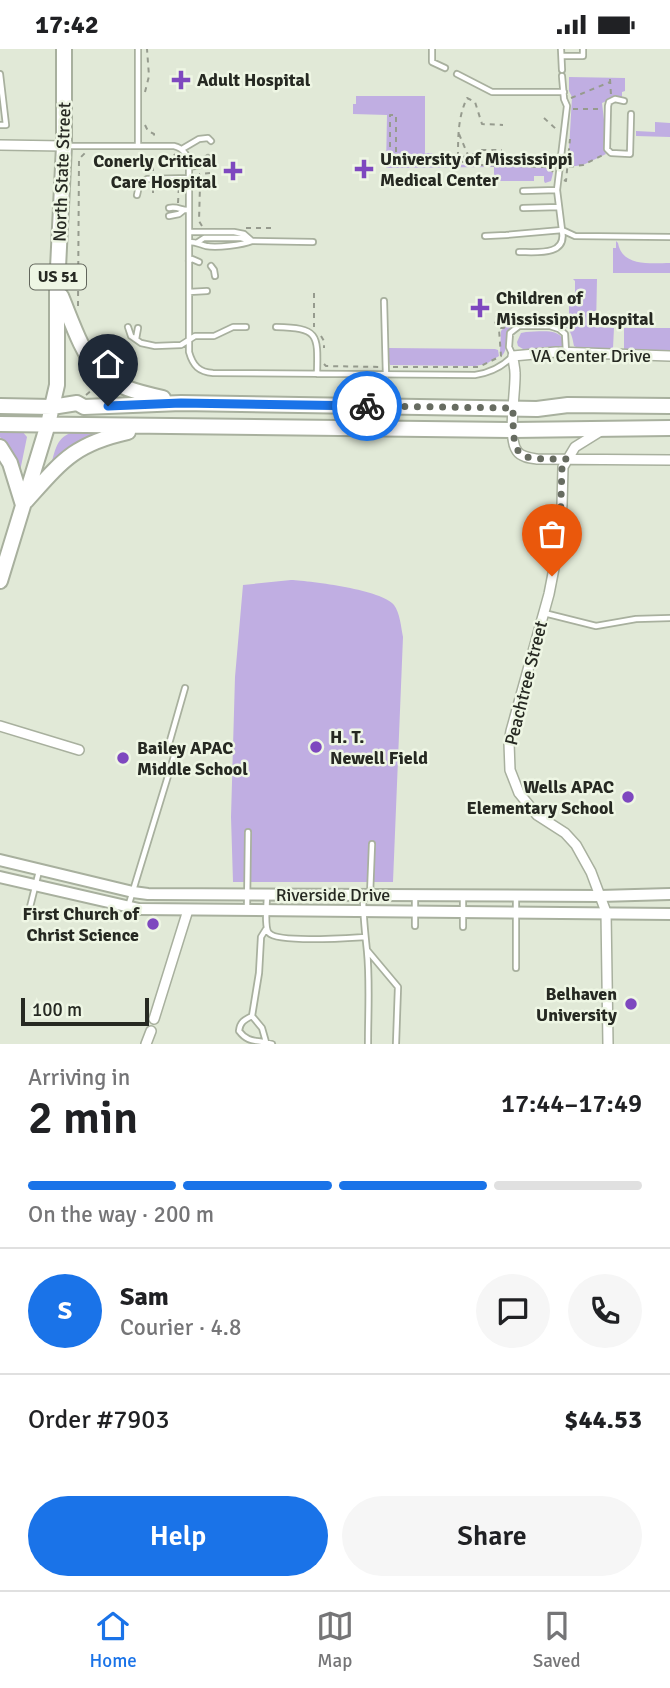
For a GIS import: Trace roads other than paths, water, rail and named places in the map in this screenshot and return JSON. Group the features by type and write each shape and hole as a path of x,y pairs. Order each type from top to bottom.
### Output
{"main road":[{"name":"North State Street","path":"0,581 48,424 57,385 64,49"},
{"path":"57,288 88,358 100,372 125,388 181,403"},
{"path":"0,407 52,407 77,403 84,407 181,403 537,409 568,405 670,406"},
{"path":"0,424 513,430 670,428"},
{"path":"23,505 56,468 88,443 107,436 152,427"},
{"path":"0,447 10,463 23,505"}],"street":[{"path":"0,145 64,146"},
{"name":"VA Center Drive","path":"513,356 556,352 670,356"},
{"path":"513,356 513,430 516,450 520,454 537,459 670,460"},
{"path":"567,459 575,447 605,428"},
{"name":"Peachtree Street","path":"567,459 562,467 562,505 556,558 544,613 511,731 510,770 519,793 528,806 576,845 592,872 606,912 608,1044"},
{"path":"0,726 79,750"},
{"name":"Riverside Drive","path":"0,860 148,894 670,894"},
{"name":"Riverside Drive","path":"0,877 139,909 670,914"},
{"path":"154,1019 188,910"},
{"path":"146,1044 151,1031"}],"lane":[{"path":"432,49 432,62 445,68"},
{"path":"519,252 556,249 564,239 557,190 567,106 564,99 561,49"},
{"path":"562,56 583,56 583,49"},
{"path":"138,146 141,50"},
{"path":"0,74 6,125 0,125"},
{"path":"457,74 492,92 564,92"},
{"path":"624,101 609,102 607,108 607,149 611,153 630,154 631,114"},
{"path":"182,149 199,139 208,138 211,141"},
{"path":"64,146 174,146 186,154 189,178 184,209 189,232 189,352 196,368 209,373 386,376 483,374 502,367 513,356 509,347 510,333 519,326 550,326 559,329 565,334 566,353"},
{"path":"189,167 201,165 208,158"},
{"path":"137,195 141,183 153,177 189,178"},
{"path":"523,191 557,190"},
{"path":"523,208 559,207"},
{"path":"169,208 184,209"},
{"path":"169,216 179,214 184,209"},
{"path":"485,236 562,230 575,236 670,237"},
{"path":"189,232 234,232 244,234 252,241"},
{"path":"189,241 205,246 242,245 252,241 313,242"},
{"path":"189,261 199,262"},
{"path":"211,266 215,276"},
{"path":"189,292 207,291"},
{"path":"384,301 386,376"},
{"path":"128,327 131,336 136,340 155,346 181,345 195,336 214,336 233,327 246,327"},
{"path":"276,327 303,329 314,338 317,349 317,375"},
{"path":"136,340 138,328"},
{"path":"544,613 596,626 636,619 670,618"},
{"path":"128,907 175,753 169,744 185,688"},
{"path":"247,910 248,832"},
{"path":"368,1044 369,986 363,911 372,844"},
{"path":"30,907 39,870"},
{"path":"252,1016 240,1024 239,1031 243,1038 250,1043 269,1043 252,1016 261,937 266,929 267,894"},
{"path":"415,895 415,926"},
{"path":"463,895 463,927"},
{"path":"516,896 516,968"},
{"path":"266,929 272,935 286,938 364,937"},
{"path":"367,949 398,987 396,1044"}],"place":[{"name":"Adult Hospital","path":"181,80"},
{"name":"University of Mississippi Medical Center","path":"364,169"},
{"name":"Conerly Critical Care Hospital","path":"233,171"},
{"name":"Children of Mississippi Hospital","path":"480,308"},
{"name":"H. T. Newell Field","path":"316,747"},
{"name":"Bailey APAC Middle School","path":"123,758"},
{"name":"Wells APAC Elementary School","path":"628,797"},
{"name":"First Church of Christ Science","path":"153,924"},
{"name":"Belhaven University","path":"631,1004"}]}
